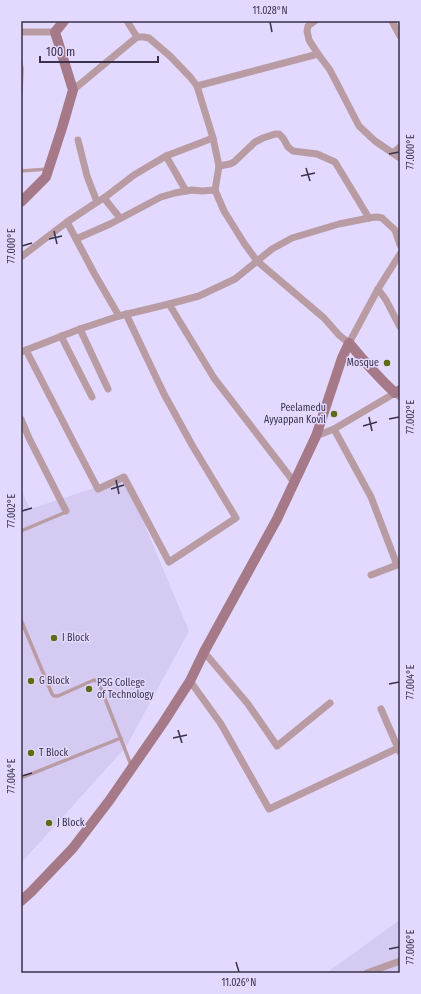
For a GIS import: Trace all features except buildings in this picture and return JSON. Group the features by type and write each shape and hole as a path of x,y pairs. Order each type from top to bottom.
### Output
{"street":[{"path":"55,32 64,21"},
{"path":"127,21 137,37"},
{"path":"315,21 308,26 307,31 309,40 330,70 359,126 375,141 400,158"},
{"path":"392,21 400,36"},
{"path":"21,32 55,32"},
{"path":"21,202 46,177 73,90 55,32"},
{"path":"73,90 137,37 144,36 149,38 171,57 197,86 213,138 219,166 215,190 224,211 244,243 257,261 324,318 339,335 349,343 383,382 398,393 334,429 316,436"},
{"path":"197,86 318,54"},
{"path":"219,166 234,162 255,142 263,138 279,134 291,150 317,154 335,162 369,218"},
{"path":"21,257 67,222 104,198 134,175 166,156 213,138"},
{"path":"78,140 87,176 97,202"},
{"path":"393,153 400,147"},
{"path":"166,156 186,191"},
{"path":"76,239 161,197 192,190 215,190"},
{"path":"104,198 120,218"},
{"path":"67,222 94,274 122,315 192,445 236,518 169,562 124,477 98,488 24,351 80,329 122,315 199,296 235,279 272,249 292,238 339,224 369,218 382,218 397,229 400,245"},
{"path":"21,901 73,848 109,801 190,681 204,652 277,519 316,436 349,343 378,289 400,254"},
{"path":"378,289 386,300 400,327"},
{"path":"169,304 214,378 294,482"},
{"path":"80,329 108,389"},
{"path":"61,336 92,397"},
{"path":"21,419 66,511"},
{"path":"334,429 371,497 398,565 371,575"},
{"path":"204,652 248,704 277,746 330,703"},
{"path":"190,681 221,724 270,809 399,750 381,709"},
{"path":"367,973 400,961"}],"lane":[{"path":"21,63 21,94"},
{"path":"21,171 49,169"},
{"path":"21,531 66,511"},
{"path":"21,620 54,696 58,696 94,680 99,683 132,768"},
{"path":"21,778 121,738"}],"shaded area":[{"name":"PSG College of Technology","path":"125,478 189,631 126,747 21,863 21,490 30,509"},
{"path":"400,920 400,973 326,973"}],"place":[{"name":"Mosque","path":"387,363"},
{"name":"Peelamedu Ayyappan Kovil","path":"334,414"},
{"name":"I Block","path":"54,638"},
{"name":"G Block","path":"31,681"},
{"name":"PSG College of Technology","path":"89,689"},
{"name":"T Block","path":"31,753"},
{"name":"J Block","path":"49,823"}]}
